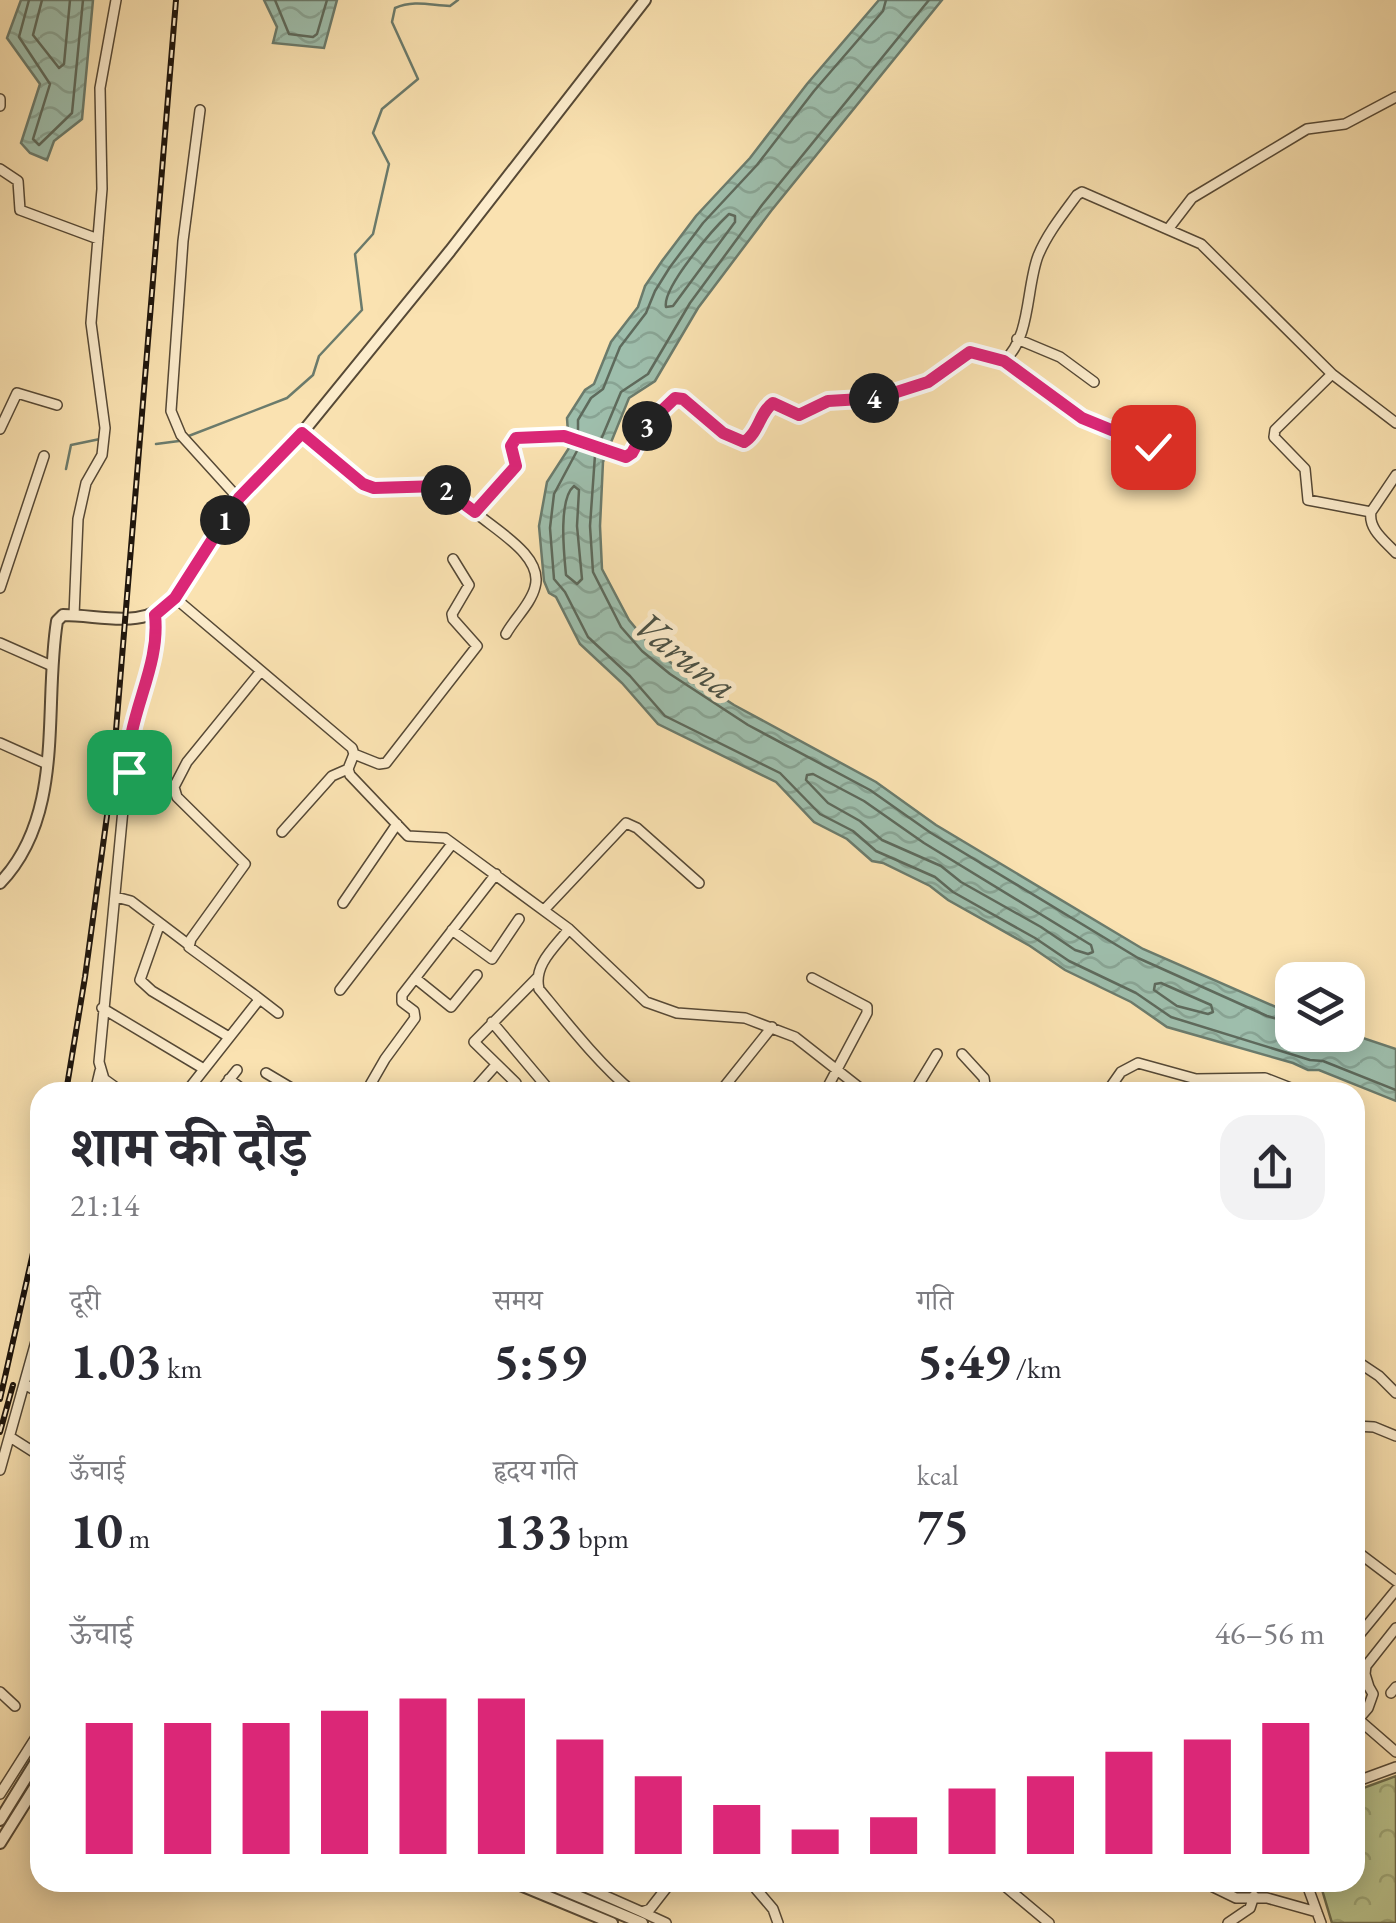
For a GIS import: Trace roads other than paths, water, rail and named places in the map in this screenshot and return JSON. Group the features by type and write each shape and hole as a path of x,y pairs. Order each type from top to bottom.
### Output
{"street":[{"path":"74,615 78,519 86,483 102,455 105,428 91,322 102,189 100,88 116,0"},
{"path":"0,884 23,852 37,821 47,764 57,621 63,615 134,619 155,615 175,598 239,498 302,433 450,251 645,0"},
{"path":"1169,228 1192,198 1306,129 1345,124 1396,97"},
{"path":"200,110 190,174 171,411 185,439 239,498"},
{"path":"0,169 18,181 20,210 98,239"},
{"path":"1004,361 1010,356 1024,320 1030,278 1040,250 1077,194 1089,193 1201,244 1332,374 1396,423"},
{"path":"1017,339 1060,357 1094,382"},
{"path":"475,512 516,466 512,441 550,434 626,457 648,424 675,398 683,399 723,433 744,442 773,403 799,415 828,401 878,398 928,382 970,352 1004,361 1082,418 1153,447"},
{"path":"1332,374 1275,430 1274,438 1305,469 1308,500 1370,512"},
{"path":"0,429 17,393 57,405"},
{"path":"302,433 363,484 380,489 440,486 530,560 536,571 536,586 506,634"},
{"path":"0,588 44,456"},
{"path":"1396,475 1370,512 1374,529 1396,554"},
{"path":"354,754 386,763 477,646 453,619 469,584 453,560"},
{"path":"175,598 352,748 354,754 348,769 332,776 282,832"},
{"path":"97,1082 129,740 158,638 155,615"},
{"path":"0,643 52,666"},
{"path":"189,944 245,864 177,797 174,787 187,762 261,671"},
{"path":"0,743 47,764"},
{"path":"348,769 396,824 415,839 438,836 496,874 569,928 646,1002 678,1013 745,1018 796,1036 853,1082"},
{"path":"129,772 174,787"},
{"path":"544,910 626,823 637,828 699,884"},
{"path":"343,902 396,824"},
{"path":"340,990 452,844"},
{"path":"372,1082 416,1018 401,998 496,874"},
{"path":"116,897 132,901 278,1013"},
{"path":"452,930 492,959 519,919"},
{"path":"160,923 140,980 152,992 186,1008 229,1037"},
{"path":"515,1082 474,1044 536,978 569,928"},
{"path":"414,978 451,1007 477,975"},
{"path":"536,978 539,989 620,1082"},
{"path":"812,978 866,1007 831,1082"},
{"path":"194,1082 257,1004 256,996"},
{"path":"102,1008 204,1069"},
{"path":"492,1022 543,1082"},
{"path":"728,1082 772,1027"},
{"path":"920,1082 937,1054"},
{"path":"962,1054 985,1082"},
{"path":"1114,1082 1120,1072 1138,1063 1196,1079 1264,1078 1275,1082"},
{"path":"481,1082 496,1065"},
{"path":"100,1069 108,1082"},
{"path":"266,1073 281,1082"},
{"path":"1365,1367 1396,1393"},
{"path":"0,1470 30,1368"},
{"path":"26,1385 30,1387"},
{"path":"1365,1426 1396,1436"},
{"path":"10,1437 30,1450"},
{"path":"1365,1558 1396,1581"},
{"path":"1365,1628 1396,1590"},
{"path":"1365,1709 1372,1698 1366,1666 1396,1628"},
{"path":"1365,1683 1369,1687"},
{"path":"0,1692 15,1706"},
{"path":"1365,1727 1396,1752"},
{"path":"0,1794 30,1747"},
{"path":"1365,1778 1396,1767"},
{"path":"0,1820 30,1771"},
{"path":"0,1843 30,1794"},
{"path":"537,1892 612,1923"},
{"path":"572,1892 666,1923"},
{"path":"593,1892 642,1917"},
{"path":"642,1917 663,1892"},
{"path":"761,1892 774,1909 778,1923"},
{"path":"1012,1892 1049,1923"},
{"path":"1224,1892 1236,1898 1254,1896 1319,1918"},
{"path":"1310,1892 1319,1918"},
{"path":"1228,1923 1250,1908 1254,1896"}],"water":[{"path":"21,0 93,0 82,119 54,141 47,160 30,153 21,143 40,84 7,38"},
{"path":"264,0 337,0 324,48 273,43 277,27"},
{"path":"879,0 942,0 771,211 698,308 655,381 629,398 603,462 600,526 602,569 629,620 676,667 734,705 876,782 936,825 1143,949 1275,1007 1275,1052 1365,1052 1365,1039 1396,1049 1396,1101 1365,1089 1365,1082 1349,1082 1167,1027 1131,1002 1065,970 930,886 872,861 847,839 814,822 776,782 658,724 580,644 544,581 539,526 547,482 569,448 567,418 585,390 594,384 611,342 638,307 645,286 662,261 696,216 750,158"}],"waterway":[{"path":"186,437 287,398 313,375 319,356 362,310 355,254 373,234 389,164 373,133 382,109 418,79 392,22 395,8 415,4 450,6 458,0"},
{"path":"66,469 71,445 100,439"},
{"path":"156,444 179,441"}],"railway":[{"path":"68,1082 112,779 176,0"},
{"path":"0,1399 30,1266"},
{"path":"0,1432 13,1385"}],"water label":[{"name":"Varuna","path":"686,655"}]}
